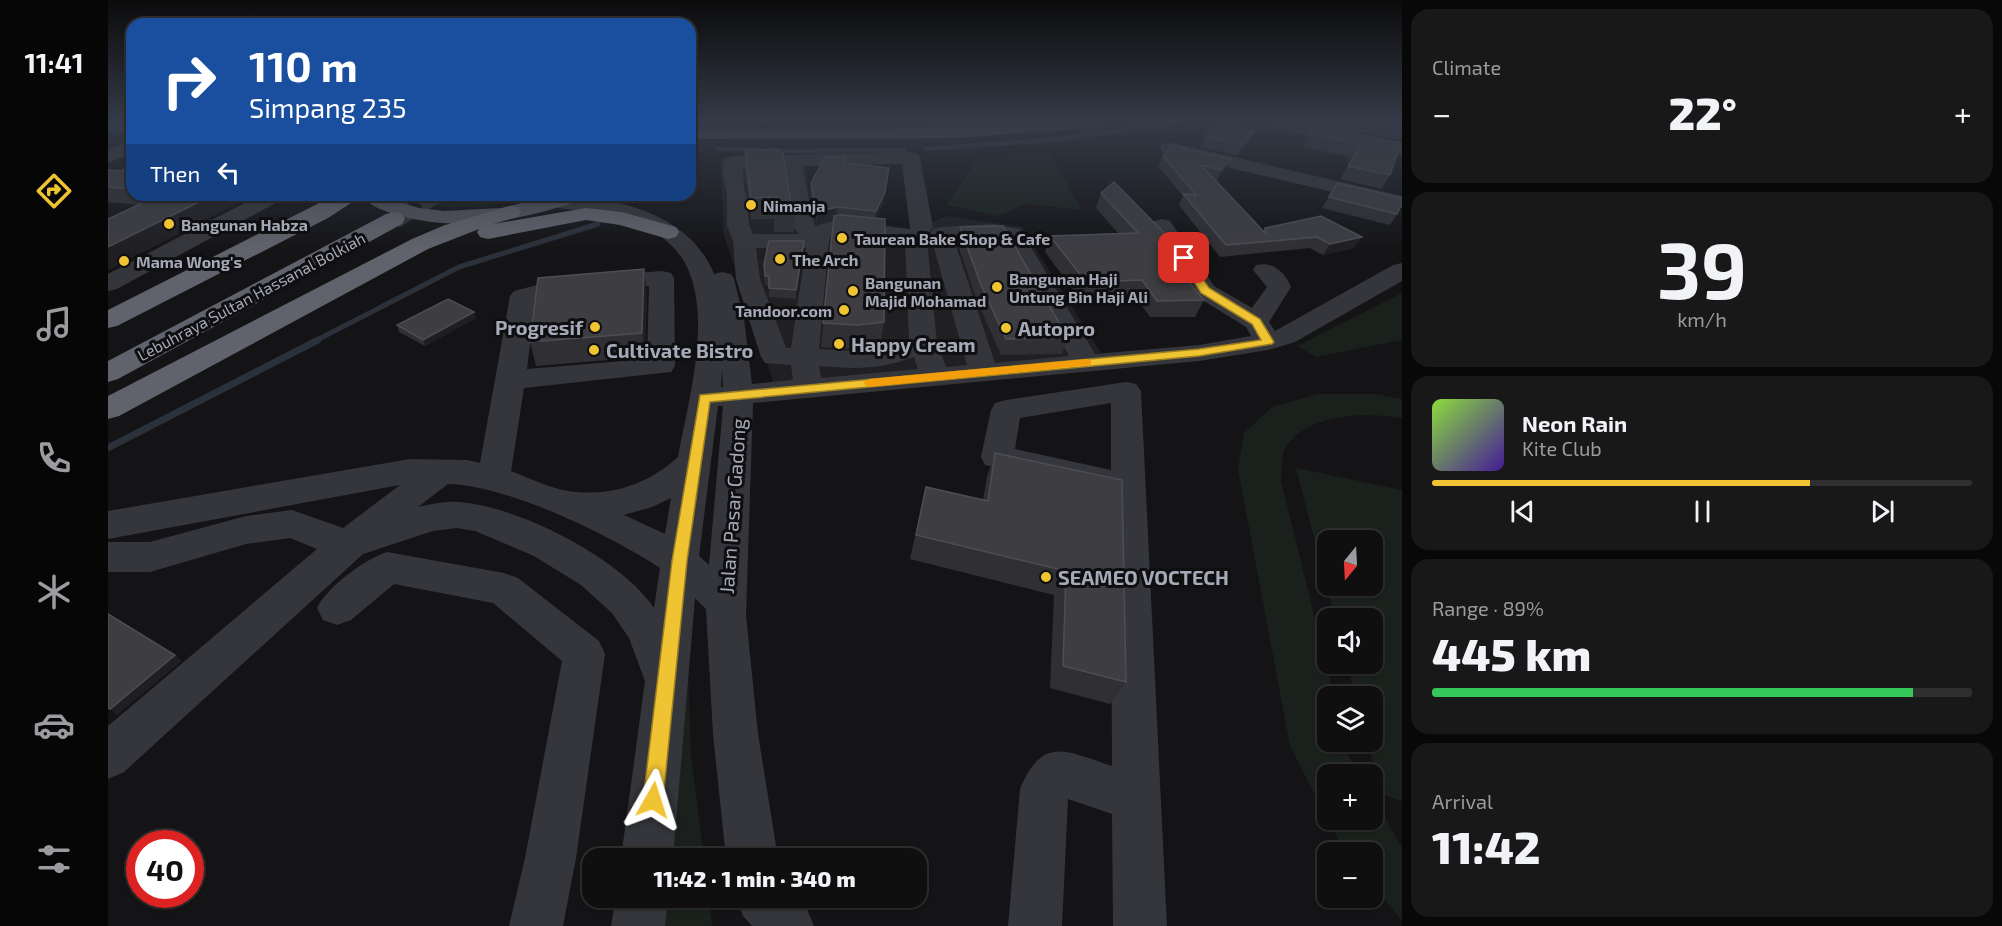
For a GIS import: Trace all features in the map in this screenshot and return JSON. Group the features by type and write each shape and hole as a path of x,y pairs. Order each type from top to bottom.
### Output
{"highway":[{"path":"158,294 315,201"},
{"path":"108,320 340,201"},
{"name":"Lebuhraya Sultan Hassanal Bolkiah","path":"108,352 379,209"},
{"name":"Lebuhraya Sultan Hassanal Bolkiah","path":"108,373 379,209"},
{"path":"108,409 420,244 453,230 510,212"},
{"path":"303,305 446,244 549,219 586,214 601,215 668,232"}],"main road":[{"path":"379,209 462,216 510,212 555,201"}],"street":[{"path":"734,165 738,225 744,241 748,279 775,357 804,356 862,361 887,357 923,344"},
{"path":"788,165 794,169 803,226 818,241"},
{"path":"912,165 922,227 929,235 983,371"},
{"path":"1243,165 1402,202"},
{"path":"108,284 265,201"},
{"name":"Jalan Pasar Gadong","path":"580,201 614,206 644,218 668,232 690,251 700,269 706,293 710,345 665,682 648,848"},
{"name":"Jalan Pasar Gadong","path":"648,201 687,224 701,236 712,251 730,307 737,352 739,419 725,602 730,688 751,848"},
{"path":"807,389 804,356 818,241 821,232 836,226 929,235 992,231 1012,234 1086,362"},
{"path":"1162,226 1205,291 1262,332 1285,336 1402,270"},
{"path":"929,235 923,344 935,376"},
{"path":"744,241 818,241"},
{"path":"1262,332 1279,287 1265,270"},
{"path":"493,478 504,430 510,380 523,296 560,286 662,278 661,366 510,380"},
{"path":"704,398 1199,353 1262,332"},
{"path":"557,500 593,505 626,503 656,493 676,479 694,461"},
{"path":"108,547 130,547 181,512 410,471 467,472 493,478 557,500 650,543 680,561 725,602"},
{"path":"108,756 343,549 392,508 442,471"},
{"path":"1128,486 1140,926"},
{"path":"343,549 430,517 460,514 501,525 542,543 585,567 626,600 648,633 665,682"},
{"path":"108,547 150,556 246,530 292,524 328,538 343,549"},
{"path":"337,608 387,567 504,589 584,654 569,734 552,862 536,926"},
{"path":"1035,926 1044,789 1059,773 1136,797"},
{"path":"638,926 640,908"},
{"path":"762,908 765,926"},
{"path":"770,908 787,926"}],"shaded area":[{"path":"720,165 805,165 812,217 911,229 948,216 1022,227 1101,353 775,387 724,236"},
{"path":"974,165 1056,165 1082,210 1026,204 998,216 947,205"},
{"path":"411,201 512,201 465,207 429,205"},
{"path":"1402,293 1402,340 1316,357 1297,346"},
{"path":"1317,394 1375,394 1402,399 1402,418 1372,415 1322,422 1295,436 1285,448 1283,455 1281,481 1317,627 1317,674 1329,674 1332,686 1317,686 1317,752 1347,752 1353,764 1317,764 1317,799 1290,746 1238,469 1244,433 1272,407"},
{"path":"1296,468 1402,490 1402,801 1383,795 1383,764 1373,764 1370,752 1383,752 1383,686 1353,686 1350,674 1383,674 1383,608 1332,608 1329,596 1383,596 1383,530 1317,530 1317,549"},
{"path":"688,673 691,756 703,848 668,848"},
{"path":"1383,815 1402,847 1402,921 1383,897 1383,842 1340,842 1334,830 1383,830"},
{"path":"664,908 710,908 712,926 663,926"}],"building":[{"path":"747,165 785,165 791,205 795,210 774,210 778,197 751,198"},
{"path":"821,165 889,168 885,192 876,211 837,207 817,212 811,183"},
{"path":"1171,165 1201,165 1266,234 1265,228 1321,216 1362,237 1330,244 1317,237 1226,245 1183,194 1196,195"},
{"path":"1202,165 1225,165 1221,170"},
{"path":"1348,165 1393,165 1390,175"},
{"path":"126,168 126,188 108,187 108,170 122,171"},
{"path":"1114,182 1181,250 1185,256 1166,256 1204,300 1157,301 1142,280 1086,282 1050,236 1138,233 1101,193"},
{"path":"1337,183 1402,198 1402,203 1397,214 1329,197"},
{"path":"146,201 201,201 108,247 108,219"},
{"name":"Bangunan Majid Mohamad","path":"834,216 885,219 884,322 857,325 823,323"},
{"name":"Bangunan Haji Untung Bin Haji Ali","path":"1003,226 1068,338 1006,339 981,285 960,227"},
{"path":"769,241 804,241 796,290 769,288 769,276 765,276 764,264"},
{"path":"644,269 642,333 530,342 538,278"},
{"path":"448,299 474,312 423,340 397,325"},
{"name":"SEAMEO VOCTECH","path":"995,453 1122,480 1126,682 1063,666 1066,571 916,535 926,487 988,501"},
{"path":"108,614 175,655 110,709 108,708"}],"waterway":[{"path":"315,341 459,267 598,224"},
{"path":"108,448 318,340"}],"tunnel":[{"path":"394,219 423,201"}],"slow traffic":[{"path":"869,383 1087,362"}],"place":[{"name":"Nimanja","path":"751,205"},
{"name":"Bangunan Habza","path":"169,224"},
{"name":"Taurean Bake Shop & Cafe","path":"842,238"},
{"name":"The Arch","path":"780,259"},
{"name":"Mama Wong's","path":"124,261"},
{"name":"Bangunan Haji Untung Bin Haji Ali","path":"997,287"},
{"name":"Bangunan Majid Mohamad","path":"853,291"},
{"name":"Tandoor.com","path":"844,310"},
{"name":"Progresif","path":"595,327"},
{"name":"Autopro","path":"1006,328"},
{"name":"Happy Cream","path":"839,344"},
{"name":"Cultivate Bistro","path":"594,350"},
{"name":"SEAMEO VOCTECH","path":"1046,577"}],"route":[{"path":"653,800 680,561 704,398 1199,353 1268,342 1256,322 1205,291 1184,258"}]}
